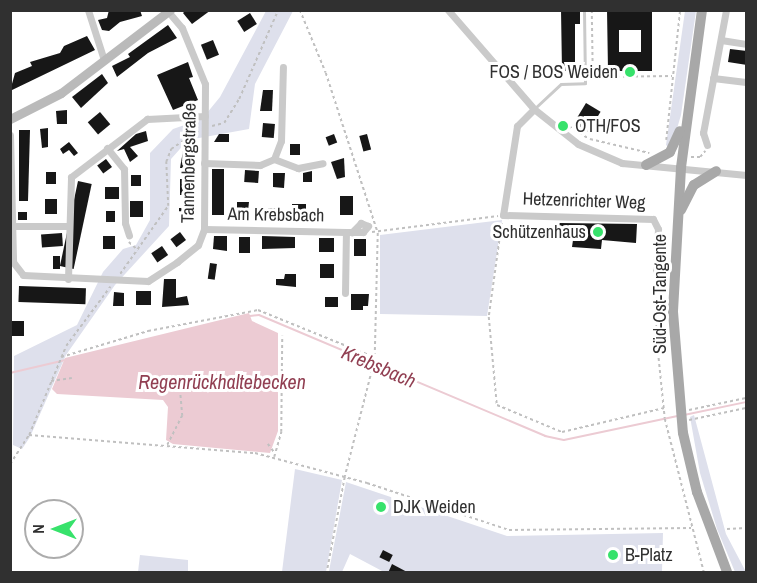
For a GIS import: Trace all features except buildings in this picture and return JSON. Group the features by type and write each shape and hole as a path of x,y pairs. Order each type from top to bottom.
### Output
{"main road":[{"name":"Süd-Ost-Tangente","path":"702,10 686,114 677,219 673,312 678,394 683,427 697,492 727,573"},
{"path":"646,165 670,152 686,114"},
{"path":"677,219 694,185 716,171"}],"street":[{"path":"87,10 104,60"},
{"name":"Hetzenrichter Weg","path":"448,10 534,109 562,135 622,163 747,175"},
{"path":"707,145 703,133 726,10"},
{"path":"10,118 61,93 168,11"},
{"name":"Tannenbergstraße","path":"10,135 13,262 20,273 31,278 148,281 198,245 204,229 205,116 202,70 182,28 168,11"},
{"path":"721,40 747,44"},
{"path":"204,163 260,165 274,159 282,141 283,67"},
{"path":"713,78 747,82"},
{"name":"Hetzenrichter Weg","path":"534,109 517,126 503,215 653,219 658,229 656,270"},
{"path":"68,279 71,177 147,119 205,116"},
{"path":"107,148 124,170 125,223 129,235"},
{"path":"274,159 298,168 323,163"},
{"path":"11,226 69,226"},
{"name":"Am Krebsbach","path":"204,229 349,232 345,293"}],"lane":[{"path":"534,109 561,84 585,83 584,10"}],"path":[{"path":"10,464 29,435 60,357 168,206 166,162 171,149 179,140 205,127 224,123 239,99 278,10"},
{"path":"300,10 327,73 378,233 375,358 345,477 327,573"},
{"path":"592,10 593,77 673,76"},
{"path":"663,147 680,10"},
{"path":"555,116 590,139 638,152 655,152"},
{"path":"378,233 503,215 489,316 497,405 562,432 664,408"},
{"path":"129,235 129,245 138,251"},
{"path":"656,270 664,408 673,461 704,573"},
{"path":"60,357 148,331 258,310 375,358"},
{"path":"274,458 281,432 282,336"},
{"path":"50,381 72,378"},
{"path":"166,446 182,416 180,395"},
{"path":"682,411 747,398"},
{"path":"683,427 747,408"},
{"path":"665,414 675,412"},
{"path":"668,424 675,423"},
{"path":"29,435 166,446 274,458 345,477 509,530 691,528"},
{"path":"268,444 275,453"},
{"path":"727,529 747,528"}],"shaded area":[{"path":"266,11 293,11 255,84 249,129 188,140 171,159 169,226 115,285 66,355 30,437 22,449 13,445 14,356 77,325 103,272 123,249 136,245 150,220 150,153 173,129 202,119 220,97"},
{"path":"685,11 696,11 681,115 671,149 666,145"},
{"path":"502,220 487,316 380,314 380,235"},
{"path":"694,415 726,534 746,572 735,572 717,529 700,473 690,417"},
{"path":"295,469 342,480 326,572 282,572"},
{"name":"DJK Weiden","path":"346,482 507,536 663,533 662,572 384,572 350,554 342,572 332,572 329,571"},
{"path":"140,555 188,560 188,572 138,572"}],"water":[{"name":"Regenrückhaltebecken","path":"249,313 252,321 278,333 278,431 270,453 173,444 166,440 168,407 163,400 57,394 52,389 65,358"}],"waterway":[{"name":"Krebsbach","path":"250,316 259,315 545,436 564,440 678,416"},
{"name":"Krebsbach","path":"10,373 66,360"},
{"name":"Krebsbach","path":"684,415 746,402"}],"place":[{"name":"FOS / BOS Weiden","path":"630,72"},
{"name":"OTH/FOS","path":"563,126"},
{"name":"Schützenhaus","path":"598,232"},
{"name":"DJK Weiden","path":"381,507"},
{"name":"B-Platz","path":"613,555"}]}
